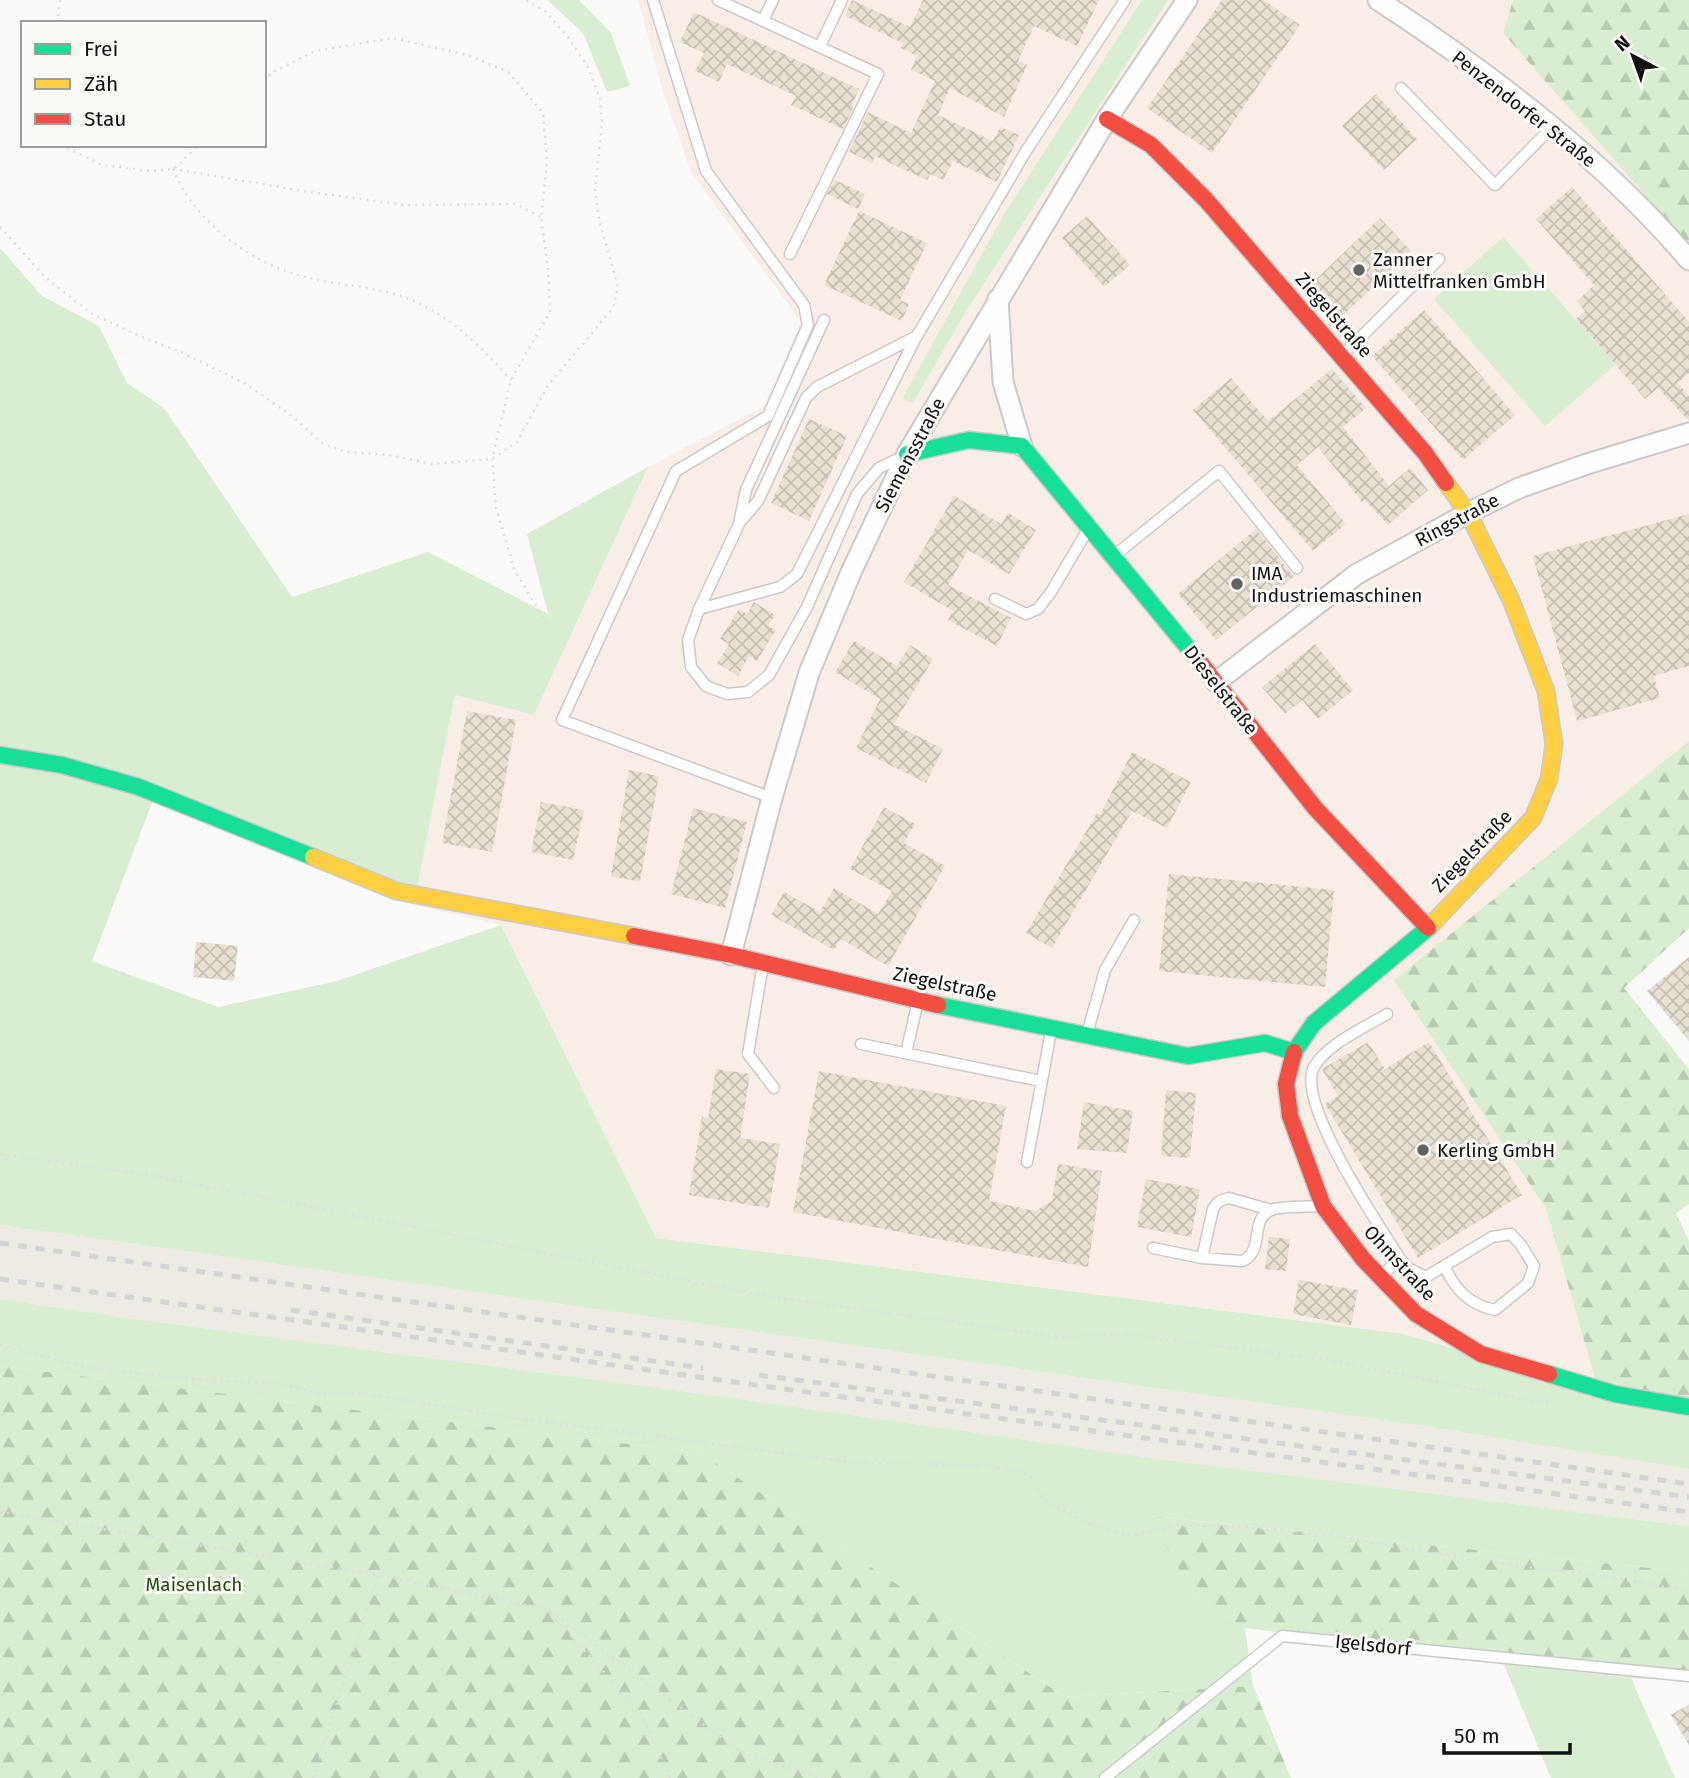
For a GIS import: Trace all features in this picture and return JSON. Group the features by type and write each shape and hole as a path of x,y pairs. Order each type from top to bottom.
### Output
{"street":[{"name":"Siemensstraße","path":"731,956 772,798 809,673 852,570 907,454 1107,119 1187,0"},
{"name":"Penzendorfer Straße","path":"1378,0 1422,29 1576,145 1689,260"},
{"name":"Ziegelstraße","path":"0,755 62,765 139,787 396,891 731,956 918,1001 1188,1056 1265,1044 1294,1052 1314,1023 1428,928 1533,818 1549,779 1555,744 1546,691 1511,600 1468,513 1425,453 1206,200 1151,145 1107,119"},
{"name":"Dieselstraße","path":"998,299 1003,382 1022,446 1216,682 1314,808 1428,928"},
{"name":"Ringstraße","path":"1216,682 1357,574 1468,513 1519,488 1689,433"},
{"path":"907,454 969,440 1022,446"},
{"name":"Ohmstraße","path":"1294,1052 1286,1084 1290,1116 1323,1206 1363,1259 1416,1314 1481,1354 1615,1394 1689,1407"}],"lane":[{"path":"653,0 706,171 804,305 808,325 768,416 676,471 562,719 772,798"},
{"path":"718,0 878,74 790,254"},
{"path":"763,20 772,0"},
{"path":"820,46 842,0"},
{"path":"699,608 780,587 797,574 917,336 1026,151 1123,1"},
{"path":"1401,89 1495,185 1552,127"},
{"path":"1342,356 1439,259"},
{"path":"824,320 746,490 738,524 699,608 688,640 691,667 706,686 727,694 748,692 769,675 794,629 857,494 879,468 907,454"},
{"path":"738,524 758,501 806,398 817,387 917,336"},
{"path":"1113,556 1219,471 1297,568"},
{"path":"995,599 1026,614 1038,609 1089,527"},
{"path":"1087,1034 1105,970 1134,920"},
{"path":"763,963 748,1054 774,1088"},
{"path":"906,1053 918,1001"},
{"path":"1387,1014 1322,1054 1312,1070 1310,1084 1326,1133 1400,1259 1410,1269 1426,1278 1492,1237 1511,1234 1534,1266 1528,1283 1495,1310 1479,1307 1468,1298 1452,1284 1445,1267"},
{"path":"1027,1161 1052,1027"},
{"path":"861,1044 1041,1081"},
{"path":"1202,1258 1217,1203 1229,1198 1271,1210 1323,1206"},
{"path":"1153,1248 1202,1258 1242,1261 1254,1254 1261,1219 1271,1210"},
{"path":"1381,1277 1400,1259"},
{"name":"Igelsdorf","path":"1105,1778 1282,1636 1689,1676"}],"path":[{"path":"57,21 60,0"},
{"path":"0,226 46,278 91,313 246,384 292,416 323,444 346,452 389,455 432,464 492,458 517,442 549,384 613,308 618,287 599,219 595,188 602,122 600,98 587,65 568,37 545,11 526,0"},
{"path":"266,79 273,72 315,51 392,38 468,55 508,72 543,113 547,162 541,217 548,268 550,312 511,380 492,458 496,508 515,571 550,629"},
{"path":"65,147 102,165 151,171 173,169 405,205 515,204 541,217"},
{"path":"173,169 198,147"},
{"path":"173,169 192,205 218,229 262,262 302,276 409,299 444,316 480,345 511,380"},
{"path":"0,1154 149,1175 760,1295 1060,1337 1125,1334 1330,1360 1544,1403 1569,1397"},
{"path":"0,1345 94,1369 281,1384 321,1394 355,1392 508,1417 857,1463 987,1465 1029,1474 1044,1500 1092,1525 1131,1536 1176,1525 1249,1527 1337,1536 1418,1551 1598,1575 1689,1591"},
{"path":"0,1512 378,1575 547,1609 741,1752 820,1778"},
{"path":"313,1778 378,1575"},
{"path":"547,1609 639,1712 670,1778"}],"shaded area":[{"path":"638,0 1513,0 1503,33 1689,245 1689,741 1395,980 1546,1209 1599,1392 1404,1334 656,1238 501,925 414,905 455,695 534,715 648,467 763,407 801,322 691,172 663,92"},
{"path":"0,1225 1425,1426 1689,1469 1689,1526 1159,1459 697,1393 0,1299"}],"green space":[{"path":"547,0 579,0 611,33 630,86 607,92 583,33"},
{"path":"1142,0 1168,0 966,311 913,403 902,399 1003,216"},
{"path":"1513,0 1689,0 1689,245 1503,33"},
{"path":"1503,237 1615,365 1545,426 1434,299"},
{"path":"0,248 42,296 99,326 127,383 164,408 292,597 428,552 548,614 527,534 648,467 534,715 455,695 414,904 153,800 92,961 218,1007 337,981 501,925 656,1238 1404,1334 1599,1392 1689,1407 1689,1469 1425,1426 0,1225"},
{"path":"1689,741 1689,928 1624,988 1689,1069 1689,1204 1676,1213 1689,1241 1689,1407 1599,1392 1546,1209 1394,980"},
{"path":"0,1299 697,1393 1159,1459 1689,1526 1689,1572 1151,1516 1194,1597 1245,1628 1253,1686 1065,1697 701,1453 0,1366"},
{"name":"Maisenlach","path":"0,1366 701,1453 1065,1697 1253,1686 1291,1778 0,1778"},
{"path":"1150,1516 1689,1572 1689,1681 1631,1678 1245,1628 1194,1597"},
{"path":"1503,1662 1631,1678 1675,1778 1551,1778"}],"building":[{"path":"852,0 910,27 923,0 1099,0 1077,46 1034,26 1018,61 1027,65 1004,117 950,88 938,115 993,141 1000,127 1019,135 997,182 953,161 943,180 930,174 927,180 875,156 872,163 849,152 868,112 911,133 935,81 911,70 917,56 901,48 903,43 845,16"},
{"path":"1222,0 1263,0 1300,25 1212,153 1147,108"},
{"path":"694,12 859,89 843,129 791,105 796,96 727,64 719,82 695,71 704,53 680,42"},
{"path":"1376,94 1417,139 1384,170 1342,126"},
{"path":"835,180 865,194 858,209 827,194"},
{"path":"1572,187 1689,322 1689,373 1678,383 1689,396 1689,421 1658,388 1645,399 1576,319 1585,311 1577,301 1594,285 1536,219"},
{"path":"859,211 927,243 900,300 909,304 902,321 824,285"},
{"path":"1087,216 1130,265 1104,287 1062,238"},
{"name":"Zanner Mittelfranken GmbH","path":"1380,218 1411,251 1337,321 1306,289"},
{"path":"1424,310 1515,415 1463,460 1372,356"},
{"path":"1332,369 1366,408 1343,427 1389,486 1410,468 1428,490 1388,525 1365,500 1362,502 1318,447 1297,465 1346,524 1313,551 1193,410 1231,378 1268,421"},
{"path":"809,419 847,436 809,521 771,503"},
{"path":"954,496 1001,524 1008,513 1036,530 1009,574 968,550 948,585 1011,618 997,646 948,620 953,611 904,582"},
{"path":"1689,514 1689,666 1654,676 1660,698 1577,721 1533,556"},
{"name":"IMA Industriemaschinen","path":"1256,529 1291,573 1296,575 1216,640 1178,594"},
{"path":"754,602 775,615 768,626 776,630 757,661 749,656 738,676 717,663 729,644 720,639 739,609 747,614"},
{"path":"854,641 897,666 910,645 933,659 894,724 943,749 926,783 856,748 880,699 835,672"},
{"path":"1315,644 1353,690 1318,719 1302,700 1285,714 1262,687"},
{"path":"467,711 516,720 492,852 442,843"},
{"path":"1132,752 1191,782 1167,828 1132,811 1052,948 1026,933 1097,813 1100,815"},
{"path":"629,770 659,776 640,882 611,876"},
{"path":"541,802 584,810 573,860 531,852"},
{"path":"884,807 915,824 904,843 945,866 888,966 841,939 834,950 771,915 784,892 820,912 834,888 878,914 892,891 850,869"},
{"path":"693,808 747,822 725,908 671,894"},
{"path":"1169,874 1334,890 1325,987 1159,971"},
{"path":"196,942 238,946 234,981 193,977"},
{"path":"1689,957 1689,1041 1647,991"},
{"name":"Kerling GmbH","path":"1368,1042 1385,1069 1429,1042 1522,1195 1418,1258 1325,1104 1338,1096 1322,1069"},
{"path":"716,1069 750,1074 740,1138 780,1144 769,1208 689,1195 702,1117 708,1118"},
{"path":"819,1071 1006,1106 989,1201 1035,1211 1052,1201 1058,1164 1102,1171 1088,1267 793,1212"},
{"path":"1166,1090 1196,1093 1190,1158 1161,1156"},
{"path":"1084,1102 1133,1111 1127,1153 1077,1149"},
{"path":"1146,1179 1200,1189 1191,1237 1137,1227"},
{"path":"1269,1237 1290,1239 1286,1271 1265,1269"},
{"path":"1299,1280 1358,1290 1351,1325 1293,1314"},
{"path":"1689,1704 1689,1745 1671,1715"}],"railway":[{"path":"0,1243 1689,1484"},
{"path":"0,1279 1689,1512"},
{"path":"291,1310 703,1368"},
{"path":"759,1375 1689,1497"}],"traffic: fast":[{"path":"907,454 969,440 1022,446 1198,660"},
{"path":"0,755 62,765 139,787 313,857"},
{"path":"938,1005 1188,1056 1265,1043 1294,1052 1314,1023 1428,928"},
{"path":"1549,1374 1615,1394 1689,1407"}],"traffic: slow":[{"path":"1428,928 1533,818 1549,779 1554,744 1546,691 1511,600 1468,513 1446,483"},
{"path":"313,857 396,891 634,936"}],"traffic: jam":[{"path":"1107,119 1151,145 1206,200 1425,453 1446,483"},
{"path":"1198,660 1315,808 1428,928"},
{"path":"634,936 731,955 938,1005"},
{"path":"1294,1052 1286,1084 1290,1116 1323,1206 1363,1259 1416,1314 1481,1354 1549,1374"}],"place":[{"name":"Zanner Mittelfranken GmbH","path":"1359,270"},
{"name":"IMA Industriemaschinen","path":"1237,584"},
{"name":"Kerling GmbH","path":"1423,1150"}]}
